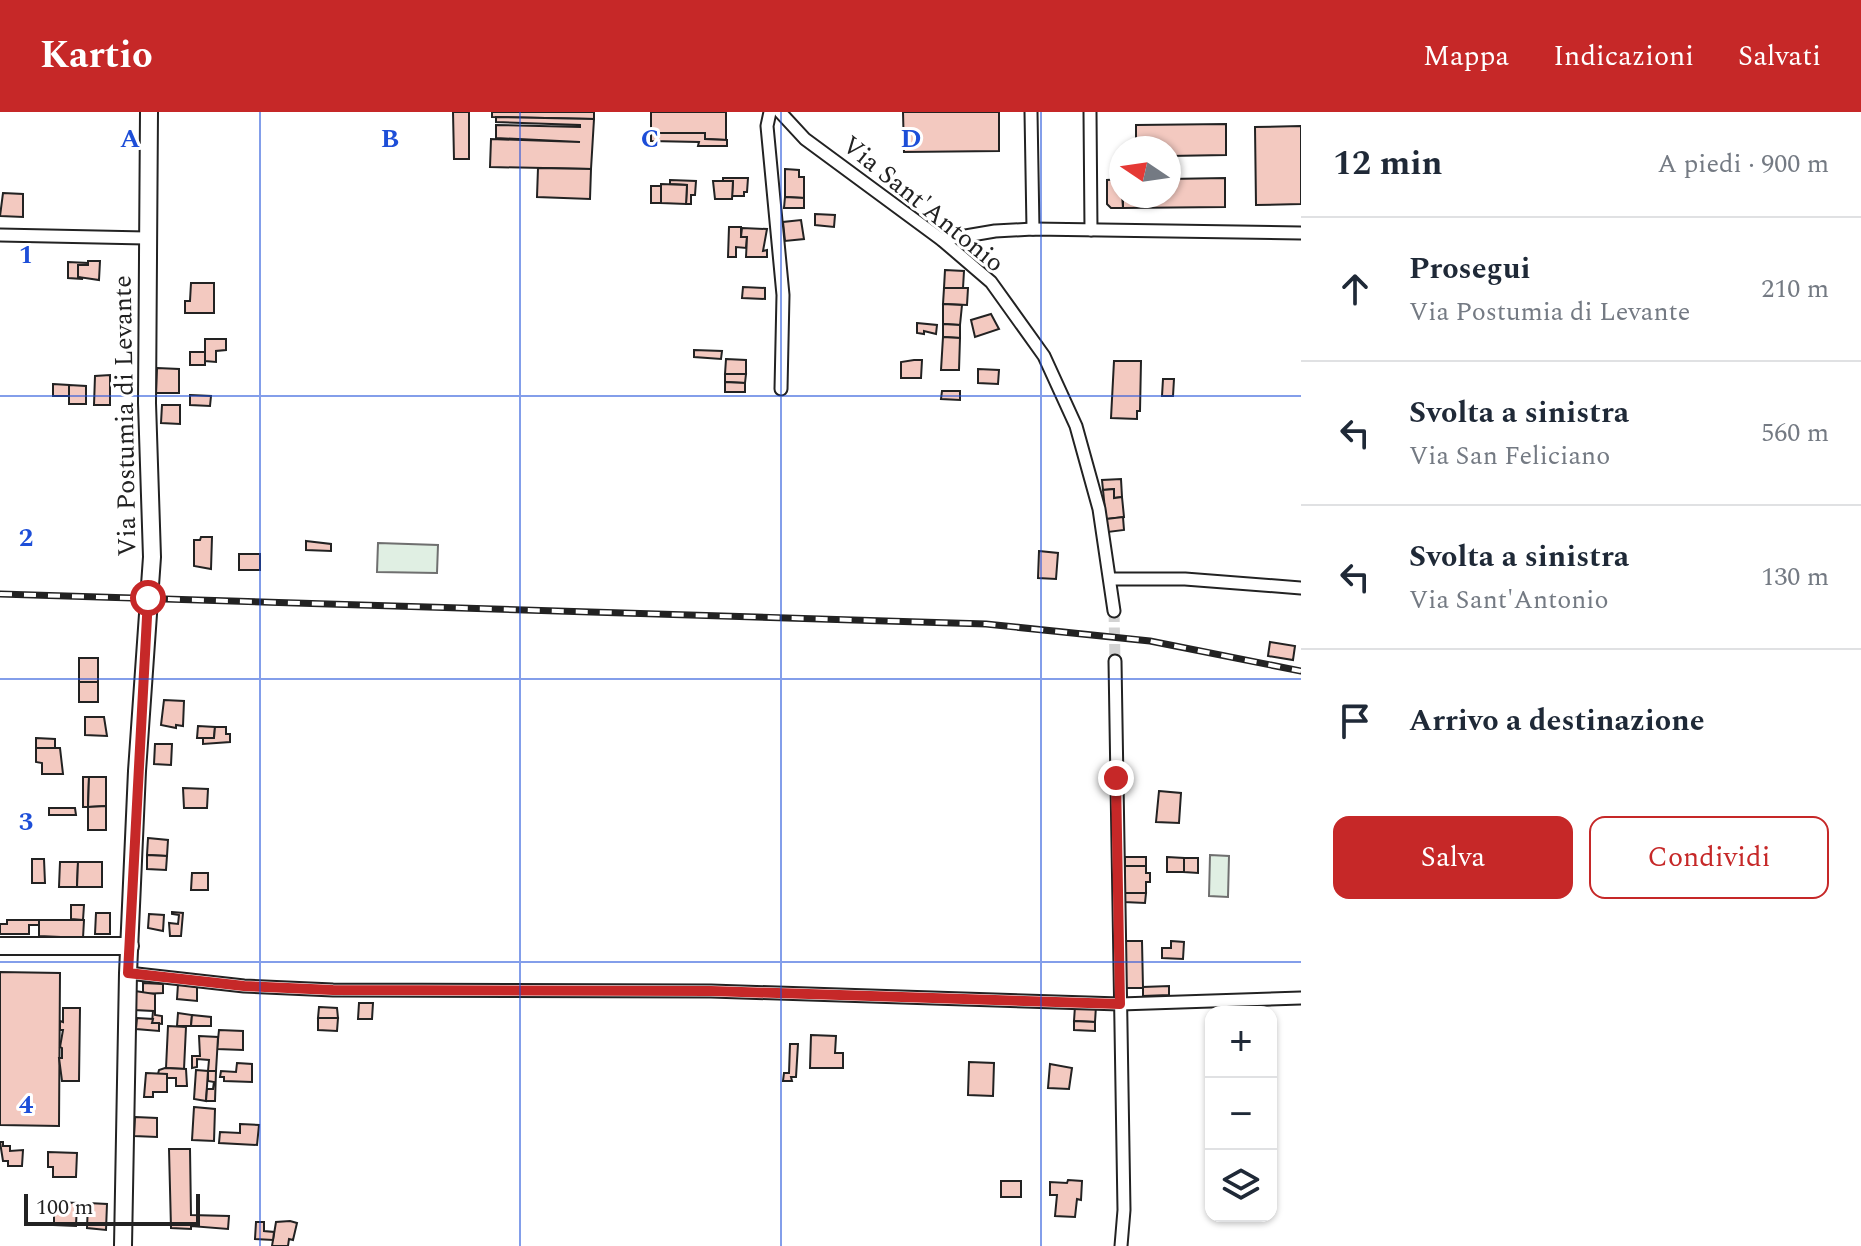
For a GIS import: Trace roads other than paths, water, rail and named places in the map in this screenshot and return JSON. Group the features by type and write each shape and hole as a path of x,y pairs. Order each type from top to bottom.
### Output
{"main road":[{"name":"Via Postumia di Levante","path":"123,1246 128,973 137,771 152,557 147,403 149,112"},
{"path":"0,946 130,946"}],"street":[{"path":"770,112 767,126 783,295 781,389"},
{"name":"Via Sant'Antonio","path":"780,112 805,139 942,240 991,282 1044,356 1076,426 1099,509 1114,611"},
{"path":"1031,112 1033,229"},
{"path":"1090,112 1091,230"},
{"path":"942,240 995,231 1033,229 1301,233"},
{"path":"0,235 146,238"},
{"path":"1110,579 1185,579 1301,588"},
{"path":"1115,661 1124,1210 1121,1246"},
{"path":"128,973 244,986 333,990 711,991 1120,1004 1301,998"}],"tunnel":[{"path":"1114,611 1115,661"}],"railway":[{"path":"0,594 986,624 1150,641 1301,671"}]}
